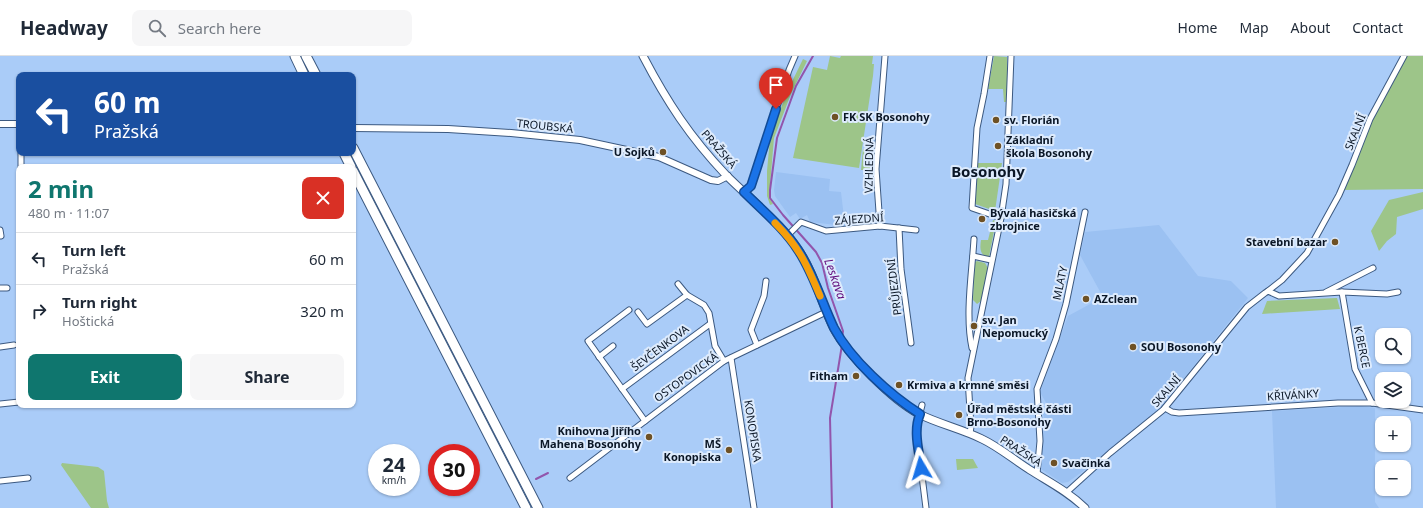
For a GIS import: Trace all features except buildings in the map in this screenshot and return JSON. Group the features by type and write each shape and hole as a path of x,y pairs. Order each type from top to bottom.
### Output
{"highway":[{"path":"295,56 303,72"},
{"path":"306,56 314,72"},
{"path":"356,154 538,508"},
{"path":"356,177 526,508"}],"main road":[{"name":"PRAŽSKÁ","path":"643,56 665,96 683,124 728,176 790,233 807,264 826,312 839,338 850,353 884,387 907,406 920,414 970,433 983,440 1067,492 1085,508"}],"street":[{"path":"744,192 751,186 795,56"},
{"name":"VZHLEDNÁ","path":"880,226 876,169 885,56"},
{"path":"990,56 977,128 972,208 1001,218"},
{"path":"970,433 971,427 968,378 991,260 1001,218 1006,184 1011,56"},
{"name":"SKALNÍ","path":"1067,492 1110,453 1166,408 1247,307 1282,280 1307,253 1339,195 1370,119 1404,56"},
{"path":"0,124 16,124"},
{"name":"TROUBSKÁ","path":"356,128 448,129 511,133 580,140 659,157 712,180 718,181 728,176"},
{"name":"MLATY","path":"1037,474 1040,441 1037,389 1056,339 1066,304 1085,212"},
{"name":"ZÁJEZDNÍ","path":"790,233 801,222 826,231 880,226 916,230"},
{"name":"PRŮJEZDNÍ","path":"899,228 901,269 911,343"},
{"path":"0,230 0,236"},
{"path":"973,351 969,334 971,265 974,239"},
{"path":"973,256 991,260"},
{"path":"1326,293 1373,268"},
{"path":"757,345 751,330 764,296 766,281"},
{"path":"678,284 687,295 704,305 709,313 715,346 724,361"},
{"path":"0,288 7,288"},
{"path":"1268,291 1279,296 1342,292 1387,294 1398,292"},
{"name":"K BERCE","path":"1342,292 1355,369 1372,403"},
{"path":"638,312 647,324 687,295"},
{"path":"970,308 982,310"},
{"path":"629,310 588,341 645,421"},
{"name":"OSTOPOVICKÁ","path":"570,478 724,361 826,312"},
{"name":"ŠEVČENKOVA","path":"622,389 710,324"},
{"path":"0,347 14,345"},
{"path":"599,357 613,346"},
{"name":"KONOPISKA","path":"731,358 754,508"},
{"path":"0,404 16,402"},
{"name":"KŘIVÁNKY","path":"1166,408 1172,412 1179,413 1338,402 1372,403 1423,410"},
{"path":"922,405 916,428 926,508"},
{"path":"0,481 28,478"}],"shaded area":[{"path":"776,172 830,179 829,191 841,192 845,226 810,222 807,215 800,219 796,213 790,217 775,196 774,190"},
{"name":"SOU Bosonohy","path":"1159,225 1198,276 1231,281 1248,298 1156,413 1082,472 1068,482 1062,483 1041,469 1044,416 1042,413 1049,408 1040,392 1068,316 1103,297 1080,255 1085,232"},
{"path":"1361,406 1375,408 1375,502 1379,508 1276,508 1272,411"}],"green space":[{"name":"FK SK Bosonohy","path":"830,56 840,58 841,56 873,56 873,76 859,168 793,158 813,67 827,70"},
{"path":"994,56 1007,57 1007,102 1004,102 1003,89 988,89"},
{"path":"1406,56 1423,56 1423,189 1343,190 1371,122"},
{"path":"803,59 807,61 791,94 774,138 769,197 773,204 770,205 767,196 767,171 770,138 787,92"},
{"path":"863,149 873,150 871,170 861,170"},
{"path":"978,163 1002,163 995,211 975,204"},
{"path":"1423,192 1423,209 1397,217 1396,234 1387,241 1379,251 1371,231 1389,200"},
{"path":"993,220 996,221 989,257 983,255 980,248 981,240 988,240"},
{"path":"977,261 985,263 988,268 981,301 977,304 973,300 973,266"},
{"path":"1337,298 1340,309 1262,314 1267,301"},
{"path":"956,459 973,459 978,468 957,470"},
{"path":"62,463 98,467 104,471 109,508 91,508 61,465"}],"waterway":[{"name":"Leskava","path":"813,56 796,86 777,138 770,198 816,252 822,263 828,288 843,331 842,339"},
{"name":"Leskava","path":"832,508 830,418 842,345"},
{"path":"536,479 548,473"}],"slow traffic":[{"path":"775,223 798,249 807,264 820,296"}],"place":[{"name":"FK SK Bosonohy","path":"835,117"},
{"name":"sv. Florián","path":"996,120"},
{"name":"Základní škola Bosonohy","path":"998,146"},
{"name":"U Sojků","path":"663,152"},
{"name":"Bývalá hasičská zbrojnice","path":"982,219"},
{"name":"Stavební bazar","path":"1335,242"},
{"name":"AZclean","path":"1086,299"},
{"name":"sv. Jan Nepomucký","path":"974,326"},
{"name":"SOU Bosonohy","path":"1133,347"},
{"name":"Fitham","path":"856,376"},
{"name":"Krmiva a krmné směsi","path":"899,385"},
{"name":"Úřad městské části Brno-Bosonohy","path":"959,415"},
{"name":"Knihovna Jiřího Mahena Bosonohy","path":"649,437"},
{"name":"MŠ Konopiska","path":"729,450"},
{"name":"Svačinka","path":"1054,463"}],"district":[{"name":"Bosonohy","path":"988,172"}],"route":[{"path":"776,109 751,186 744,192 798,249 807,264 826,312 839,338 850,353 884,387 907,406 920,414 916,428 921,468"}]}
